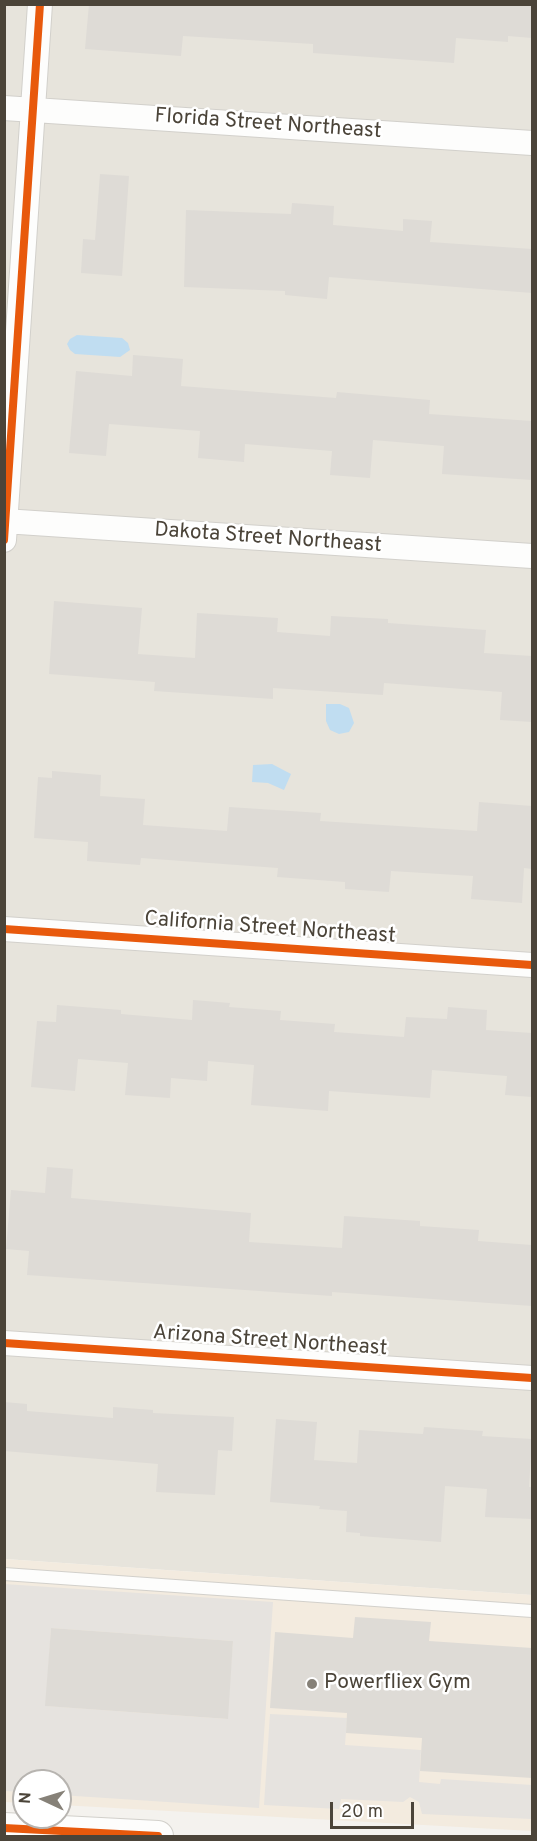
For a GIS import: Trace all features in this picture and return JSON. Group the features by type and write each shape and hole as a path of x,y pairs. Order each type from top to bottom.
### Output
{"street":[{"path":"5,528 40,4"},
{"name":"Florida Street Northeast","path":"4,108 532,143"},
{"name":"Dakota Street Northeast","path":"5,528 532,556"},
{"name":"California Street Northeast","path":"4,929 532,965"},
{"name":"Arizona Street Northeast","path":"4,1343 532,1378"},
{"path":"4,1828 158,1836"}],"lane":[{"path":"4,1574 532,1611"}],"shaded area":[{"path":"4,5 532,5 532,1595 5,1559"},
{"path":"4,1559 532,1595 532,1831 72,1806 72,1769 12,1769 12,1802 5,1802"},
{"path":"4,1584 273,1602 259,1808 72,1796 72,1769 12,1769 12,1791 5,1791","holes":["51,1628 233,1641 227,1719 46,1706"]},
{"path":"270,1714 347,1718 345,1745 421,1750 419,1782 440,1784 441,1779 532,1785 532,1819 422,1814 419,1802 410,1797 403,1802 341,1799 339,1809 264,1805"}],"water":[{"path":"77,335 122,338 128,343 130,350 120,357 75,354 67,344"},
{"path":"326,704 340,704 349,708 354,723 349,732 339,734 330,730 326,721"},
{"path":"272,764 291,774 284,790 268,783 252,782 253,765"}],"building":[{"path":"89,4 532,4 532,38 508,36 508,42 456,38 454,63 313,53 313,44 183,36 181,56 85,49"},
{"path":"100,174 129,176 122,276 81,273 83,239 95,240"},
{"path":"292,203 334,206 333,225 403,231 403,219 432,221 430,242 532,249 532,293 329,277 327,299 285,295 285,291 184,287 186,210 291,214"},
{"path":"133,355 183,359 181,386 336,398 337,392 430,400 429,414 532,421 532,480 442,474 444,446 373,440 370,478 330,475 332,451 245,444 244,462 198,458 200,431 109,424 106,456 69,453 76,371 132,376"},
{"path":"54,601 142,608 138,654 195,658 197,613 278,618 277,632 330,636 331,616 388,619 388,623 486,630 484,653 532,656 532,722 500,720 502,692 384,683 383,695 273,688 273,699 154,691 155,682 49,674"},
{"path":"52,771 101,775 100,796 145,799 143,825 227,831 229,807 321,813 320,821 477,831 479,802 532,806 532,869 524,868 522,903 471,899 473,876 391,871 389,892 345,889 345,882 277,877 278,868 141,858 140,865 87,861 88,842 34,838 38,777 52,778"},
{"path":"193,1000 230,1003 229,1007 281,1011 280,1020 335,1024 334,1032 404,1037 406,1017 447,1019 448,1007 487,1010 486,1030 532,1033 532,1097 505,1095 507,1076 432,1070 430,1098 329,1091 328,1111 251,1105 254,1065 208,1061 207,1081 171,1078 170,1098 125,1095 128,1063 78,1059 75,1091 31,1087 37,1021 56,1022 57,1005 121,1010 121,1014 192,1020"},
{"path":"47,1167 73,1169 71,1198 251,1213 249,1242 342,1248 344,1216 420,1221 420,1226 479,1230 478,1241 532,1245 532,1306 332,1292 332,1296 27,1275 29,1251 6,1249 11,1190 45,1193"},
{"path":"4,1402 27,1404 27,1411 113,1418 113,1407 153,1410 153,1413 234,1417 232,1451 218,1450 215,1495 156,1492 158,1464 4,1451"},
{"path":"276,1419 317,1422 314,1460 357,1463 359,1430 423,1434 424,1427 483,1431 482,1436 532,1439 529,1487 532,1487 532,1519 485,1517 487,1489 445,1486 441,1542 360,1536 360,1533 346,1532 347,1511 319,1509 320,1506 270,1502"},
{"path":"355,1617 431,1622 429,1641 532,1648 532,1778 420,1771 422,1738 346,1733 347,1713 270,1708 275,1632 353,1638"},
{"path":"51,1628 233,1641 228,1719 45,1706"}],"cycle path":[{"path":"4,540 40,4"},
{"path":"4,929 532,965"},
{"path":"4,1343 532,1378"},
{"path":"4,1828 158,1836"}],"place":[{"name":"Powerfliex Gym","path":"312,1684"}]}
